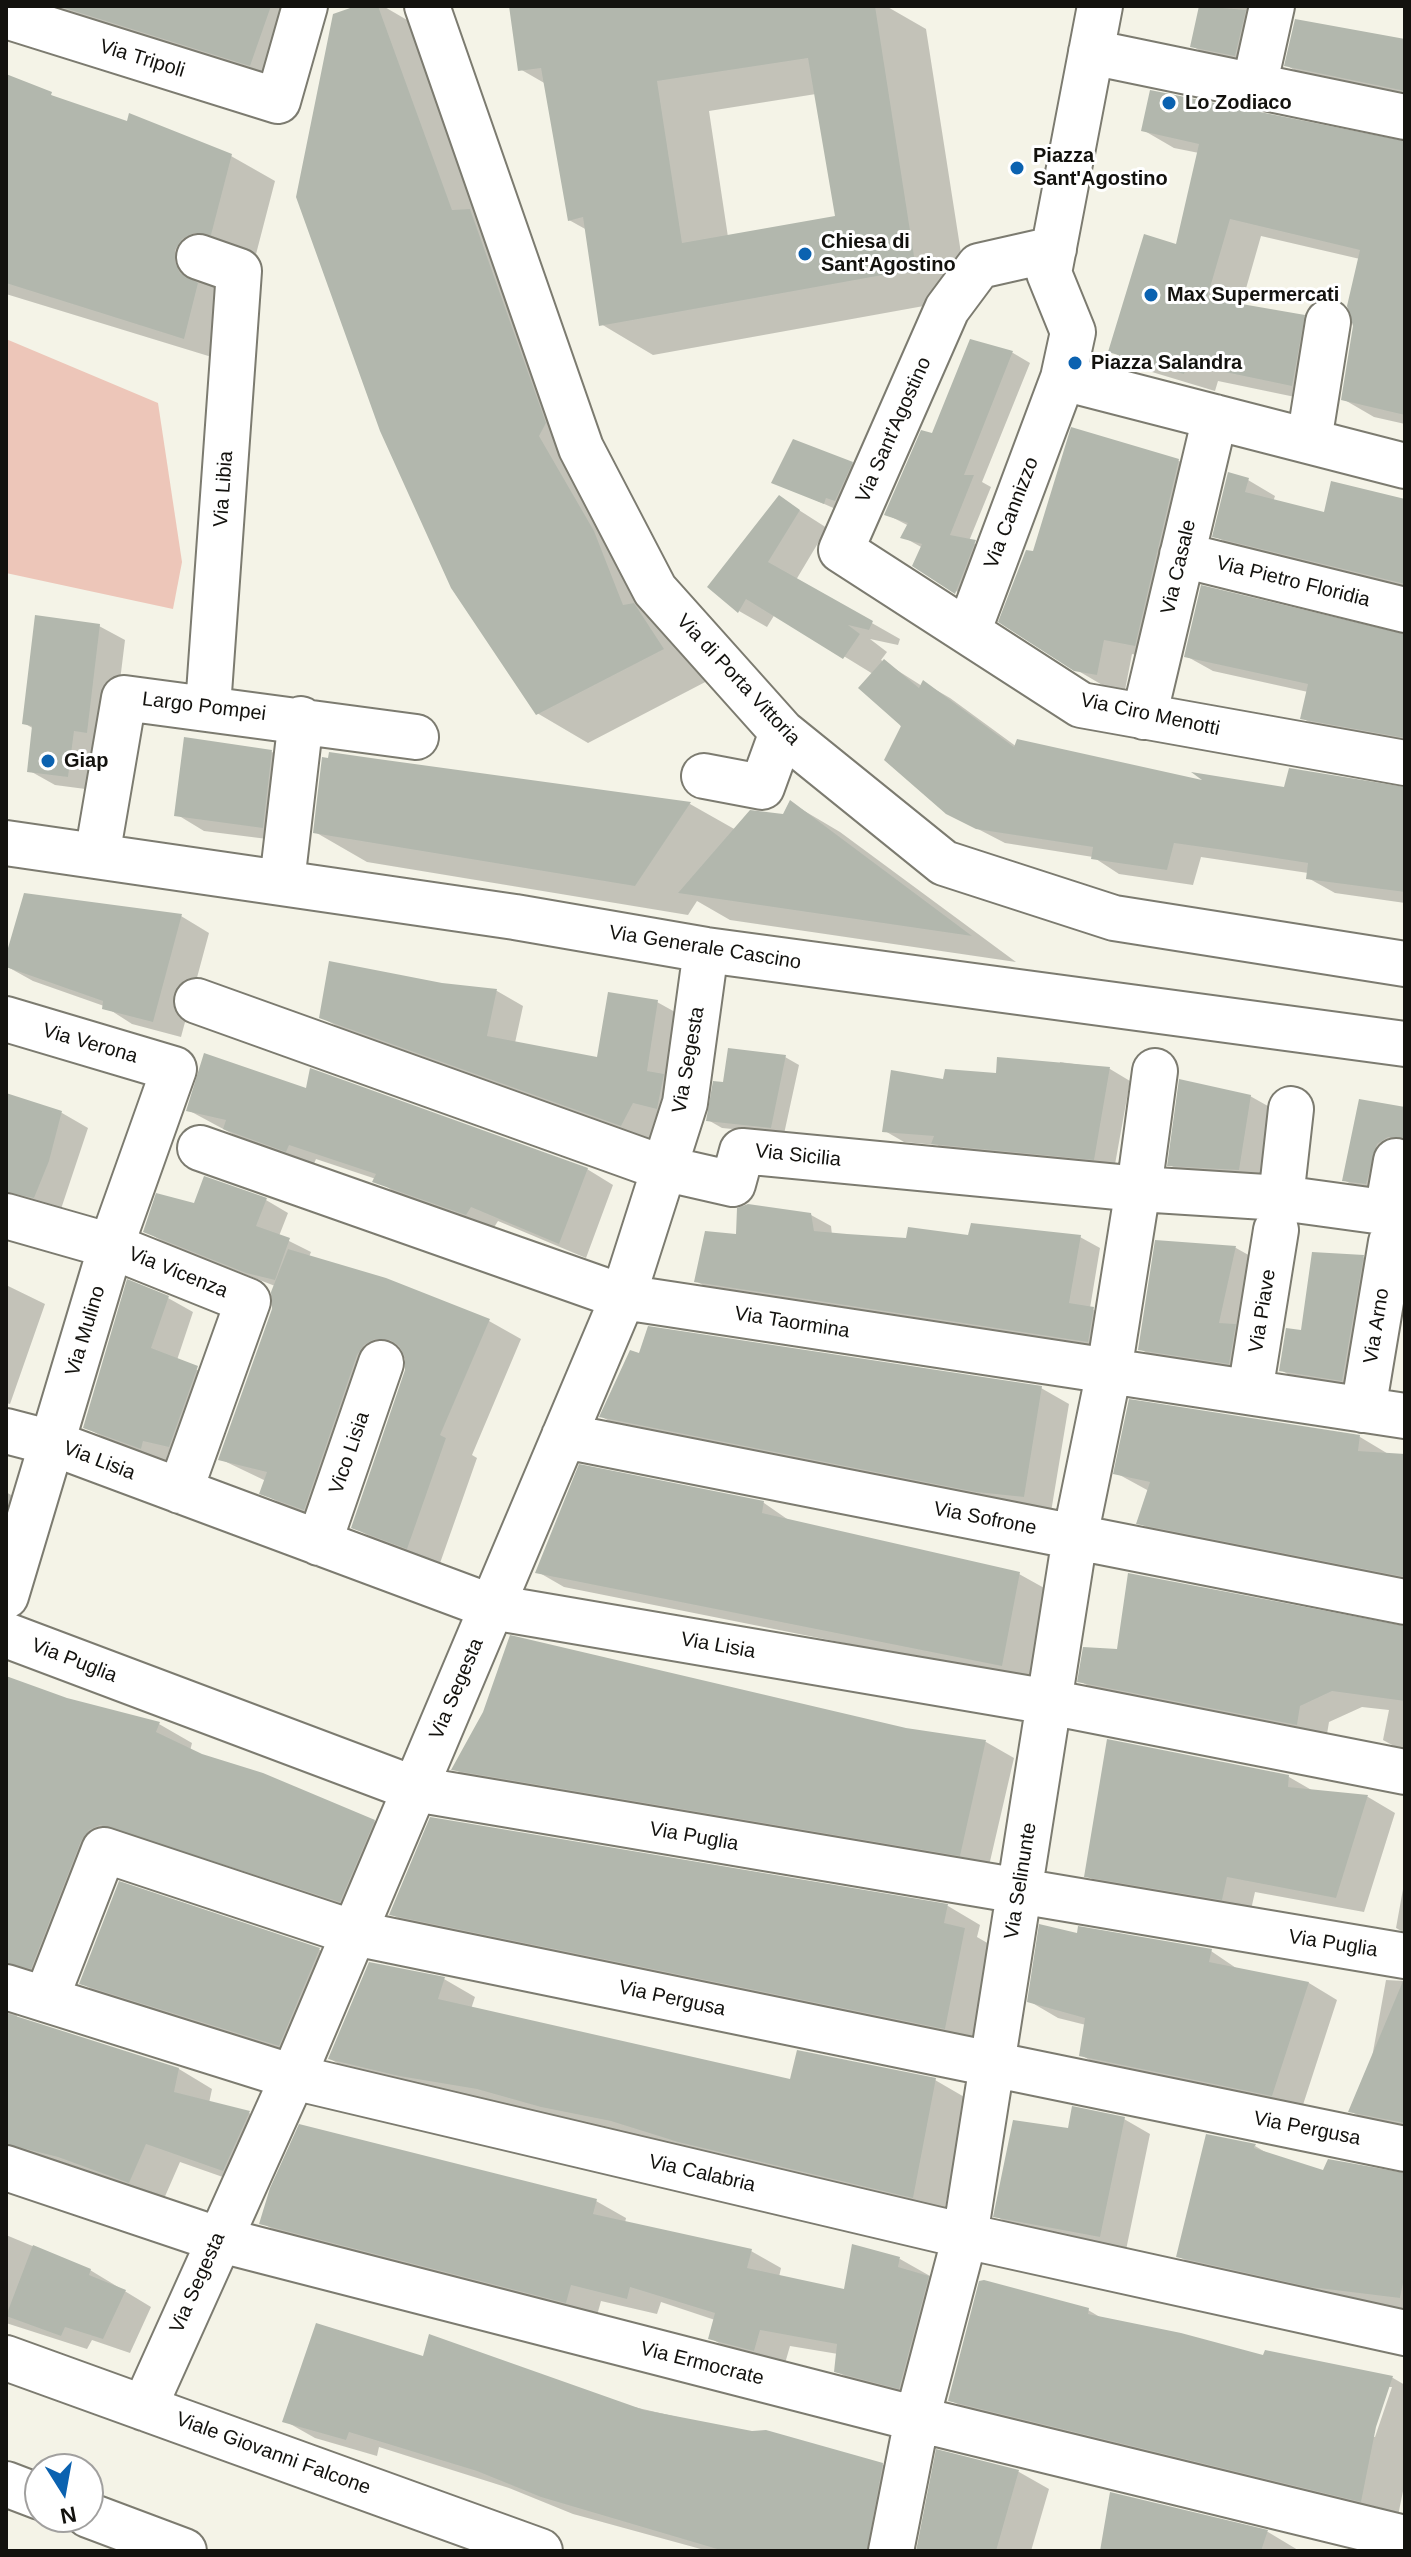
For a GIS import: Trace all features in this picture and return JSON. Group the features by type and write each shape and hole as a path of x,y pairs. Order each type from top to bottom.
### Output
{"street":[{"name":"Via Tripoli","path":"6,16 278,101 305,6"},
{"name":"Via di Porta Vittoria","path":"427,6 581,448 655,590 782,732 944,863 1114,918 1405,964"},
{"path":"1100,6 1049,273 1073,332 1071,386 1215,417 1405,466"},
{"path":"1254,87 1272,6"},
{"path":"1091,52 1405,117"},
{"name":"Via Sant'Agostino","path":"841,550 947,309 979,266 1054,249"},
{"name":"Via Libia","path":"208,707 219,264"},
{"path":"1309,441 1328,322"},
{"name":"Via Cannizzo","path":"968,632 1071,386"},
{"name":"Via Casale","path":"1144,717 1215,417"},
{"name":"Via Ciro Menotti","path":"841,550 1081,705 1405,763"},
{"name":"Via Pietro Floridia","path":"1182,555 1405,610"},
{"name":"Largo Pompei","path":"97,856 124,698 301,719 416,737"},
{"path":"282,882 301,719"},
{"path":"704,776 762,787 782,732"},
{"name":"Via Generale Cascino","path":"6,843 282,882 706,950 1405,1044"},
{"name":"Via Segesta","path":"144,2408 217,2239 293,2077 623,1297 685,1103 706,950"},
{"name":"Via Sicilia","path":"197,1001 663,1168 733,1184 742,1151 1279,1214 1395,1223"},
{"name":"Via Verona","path":"6,1019 174,1069"},
{"name":"Via Mulino","path":"6,1596 111,1246 174,1069"},
{"name":"Via Selinunte","path":"891,2551 917,2419 965,2236 1075,1537 1109,1371 1155,1071"},
{"name":"Via Piave","path":"1250,1392 1279,1214 1291,1109"},
{"name":"Via Taormina","path":"200,1148 623,1297 1384,1413"},
{"name":"Via Arno","path":"1384,1413 1396,1161"},
{"name":"Via Vicenza","path":"6,1216 111,1246 248,1301 180,1491"},
{"name":"Vico Lisia","path":"319,1543 381,1363"},
{"name":"Via Lisia","path":"6,1431 52,1443 492,1607 1049,1702 1405,1772"},
{"name":"Via Sofrone","path":"564,1436 1405,1602"},
{"name":"Via Puglia","path":"6,1635 415,1789 1405,1956"},
{"name":"Via Pergusa","path":"26,1993 104,1850 354,1933 1405,2149"},
{"name":"Via Calabria","path":"26,1993 293,2077 965,2236 1405,2333"},
{"name":"Via Ermocrate","path":"6,2168 217,2239 917,2419 1404,2540"},
{"name":"Viale Giovanni Falcone","path":"6,2358 540,2551"},
{"path":"104,2521 184,2551"},
{"path":"104,2532 137,2551"}],"shaded area":[{"path":"6,339 158,403 182,562 173,609 6,573"}],"building":[{"path":"58,6 271,6 250,66"},
{"path":"356,6 378,6 452,210 470,209 546,423 539,436 594,531 623,605 634,603 664,649 536,715 451,588 380,431 296,197 333,14"},
{"path":"509,6 875,6 916,269 599,326 583,217 568,221 541,68 518,71","holes":["808,58 835,216 682,243 657,81"]},
{"path":"1199,6 1246,10 1235,56 1190,47"},
{"path":"1295,19 1405,39 1405,91 1284,66"},
{"path":"6,74 52,92 51,95 127,121 129,113 232,154 211,235 194,233 182,239 175,250 175,262 180,273 198,283 184,339 6,283"},
{"path":"1150,90 1405,141 1405,415 1341,400 1353,326 1347,306 1360,250 1230,219 1207,298 1305,315 1292,386 1187,364 1184,374 1108,352 1144,234 1176,244 1199,144 1141,131"},
{"path":"970,339 1013,351 964,475 974,475 950,535 976,540 955,594 912,566 922,544 900,538 908,523 884,515 921,430 932,433"},
{"path":"1071,427 1179,459 1135,646 1104,640 1097,675 1074,671 998,622 1026,550 1033,551"},
{"path":"793,439 853,462 835,501 826,498 824,504 771,483"},
{"path":"1228,472 1249,478 1245,492 1324,512 1331,481 1405,499 1405,584 1212,537"},
{"path":"779,495 800,510 768,562 873,621 869,630 848,625 860,634 843,659 746,599 738,613 707,587"},
{"path":"1201,585 1405,634 1405,738 1300,719 1308,684 1184,657"},
{"path":"35,615 100,624 87,733 74,731 68,777 27,772 32,726 22,724"},
{"path":"884,659 919,688 923,680 1014,747 1017,739 1202,780 1191,772 1284,787 1289,768 1405,787 1405,892 1306,879 1308,863 1224,850 1174,843 1167,870 1091,859 1093,847 976,829 946,814 884,760 901,726 858,688"},
{"path":"184,737 272,750 263,828 174,816"},
{"path":"329,752 691,802 635,886 313,833 322,757 328,758"},
{"path":"790,800 972,936 678,893 750,810 783,814"},
{"path":"24,893 182,914 153,1022 102,1009 103,1001 6,967 6,955"},
{"path":"329,961 442,983 497,989 487,1036 597,1057 608,992 658,1000 647,1071 664,1074 657,1109 633,1103 621,1126 319,1018"},
{"path":"728,1048 786,1055 771,1128 706,1121 713,1081 723,1082"},
{"path":"204,1053 306,1088 310,1068 588,1168 559,1244 471,1207 466,1215 372,1182 376,1174 289,1145 286,1152 223,1129 226,1120 186,1111"},
{"path":"997,1057 1110,1067 1094,1160 931,1144 934,1136 882,1132 891,1070 943,1079 945,1069 996,1073"},
{"path":"1179,1079 1251,1095 1239,1170 1167,1166"},
{"path":"6,1093 62,1111 49,1161 34,1198 6,1192"},
{"path":"1359,1099 1405,1107 1405,1138 1388,1137 1377,1144 1366,1184 1342,1181"},
{"path":"204,1176 267,1198 256,1226 290,1238 275,1280 246,1273 143,1232 156,1193 194,1203"},
{"path":"748,1204 811,1213 814,1231 906,1238 908,1227 968,1235 971,1223 1081,1235 1069,1303 1094,1307 1088,1342 694,1282 705,1231 736,1234 737,1208"},
{"path":"1155,1240 1236,1246 1219,1323 1236,1324 1229,1364 1138,1350"},
{"path":"288,1249 386,1278 490,1319 440,1435 446,1438 407,1549 351,1528 405,1370 405,1357 399,1346 390,1340 375,1339 364,1345 357,1355 304,1510 259,1494 267,1472 218,1460 272,1309 271,1292"},
{"path":"1312,1252 1364,1255 1342,1381 1279,1371 1286,1328 1301,1330"},
{"path":"127,1279 169,1296 151,1348 198,1366 169,1447 143,1441 141,1449 83,1428"},
{"path":"648,1326 1042,1386 1024,1497 976,1492 599,1417 630,1350 639,1353"},
{"path":"1129,1399 1360,1435 1358,1451 1405,1454 1405,1577 1136,1524 1150,1482 1113,1474"},
{"path":"579,1464 764,1501 762,1513 1020,1572 1002,1666 535,1573"},
{"path":"1128,1573 1405,1626 1405,1701 1332,1691 1300,1706 1297,1725 1077,1682 1083,1647 1117,1649"},
{"path":"510,1635 906,1728 986,1740 960,1856 451,1770 483,1712"},
{"path":"6,1676 67,1698 160,1722 156,1732 202,1754 263,1773 375,1820 340,1902 100,1825 89,1830 81,1841 31,1969 6,1963"},
{"path":"1107,1739 1289,1775 1288,1787 1368,1795 1336,1898 1227,1877 1222,1900 1084,1877"},
{"path":"430,1817 948,1904 944,1923 965,1928 945,2029 389,1915"},
{"path":"119,1881 320,1948 279,2046 79,1984"},
{"path":"1039,1924 1077,1933 1078,1926 1212,1949 1209,1962 1309,1982 1272,2096 1079,2056 1085,2018 1027,2002"},
{"path":"369,1962 445,1977 438,1999 790,2079 797,2050 936,2078 913,2198 678,2142 611,2121 541,2107 477,2089 399,2076 328,2059"},
{"path":"1403,1981 1405,2123 1348,2112"},
{"path":"6,2013 179,2068 174,2092 250,2111 223,2171 146,2144 129,2183 58,2157 6,2144"},
{"path":"1072,2106 1125,2117 1100,2237 993,2217 1013,2120 1068,2128"},
{"path":"299,2124 597,2199 593,2214 752,2249 747,2268 844,2289 852,2244 900,2257 898,2267 929,2276 899,2389 834,2372 837,2344 760,2330 754,2351 708,2339 715,2313 630,2287 627,2299 571,2285 566,2303 259,2224 270,2188"},
{"path":"1206,2134 1256,2144 1254,2148 1323,2170 1328,2159 1405,2173 1405,2273 1400,2298 1310,2287 1176,2257"},
{"path":"33,2245 91,2269 89,2275 126,2290 103,2339 65,2327 61,2336 6,2316"},
{"path":"979,2281 1089,2308 1088,2314 1181,2333 1263,2355 1265,2350 1393,2376 1376,2427 1361,2502 948,2401"},
{"path":"316,2323 423,2356 429,2334 644,2410 752,2431 766,2430 883,2463 867,2551 724,2551 541,2497 477,2471 349,2432 346,2440 282,2422"},
{"path":"936,2449 1019,2470 996,2551 916,2551"},
{"path":"1110,2492 1268,2530 1261,2551 1100,2551"}],"place":[{"name":"Lo Zodiaco","path":"1169,103"},
{"name":"Piazza Sant'Agostino","path":"1017,168"},
{"name":"Chiesa di Sant'Agostino","path":"805,254"},
{"name":"Max Supermercati","path":"1151,295"},
{"name":"Piazza Salandra","path":"1075,363"},
{"name":"Giap","path":"48,761"}]}
